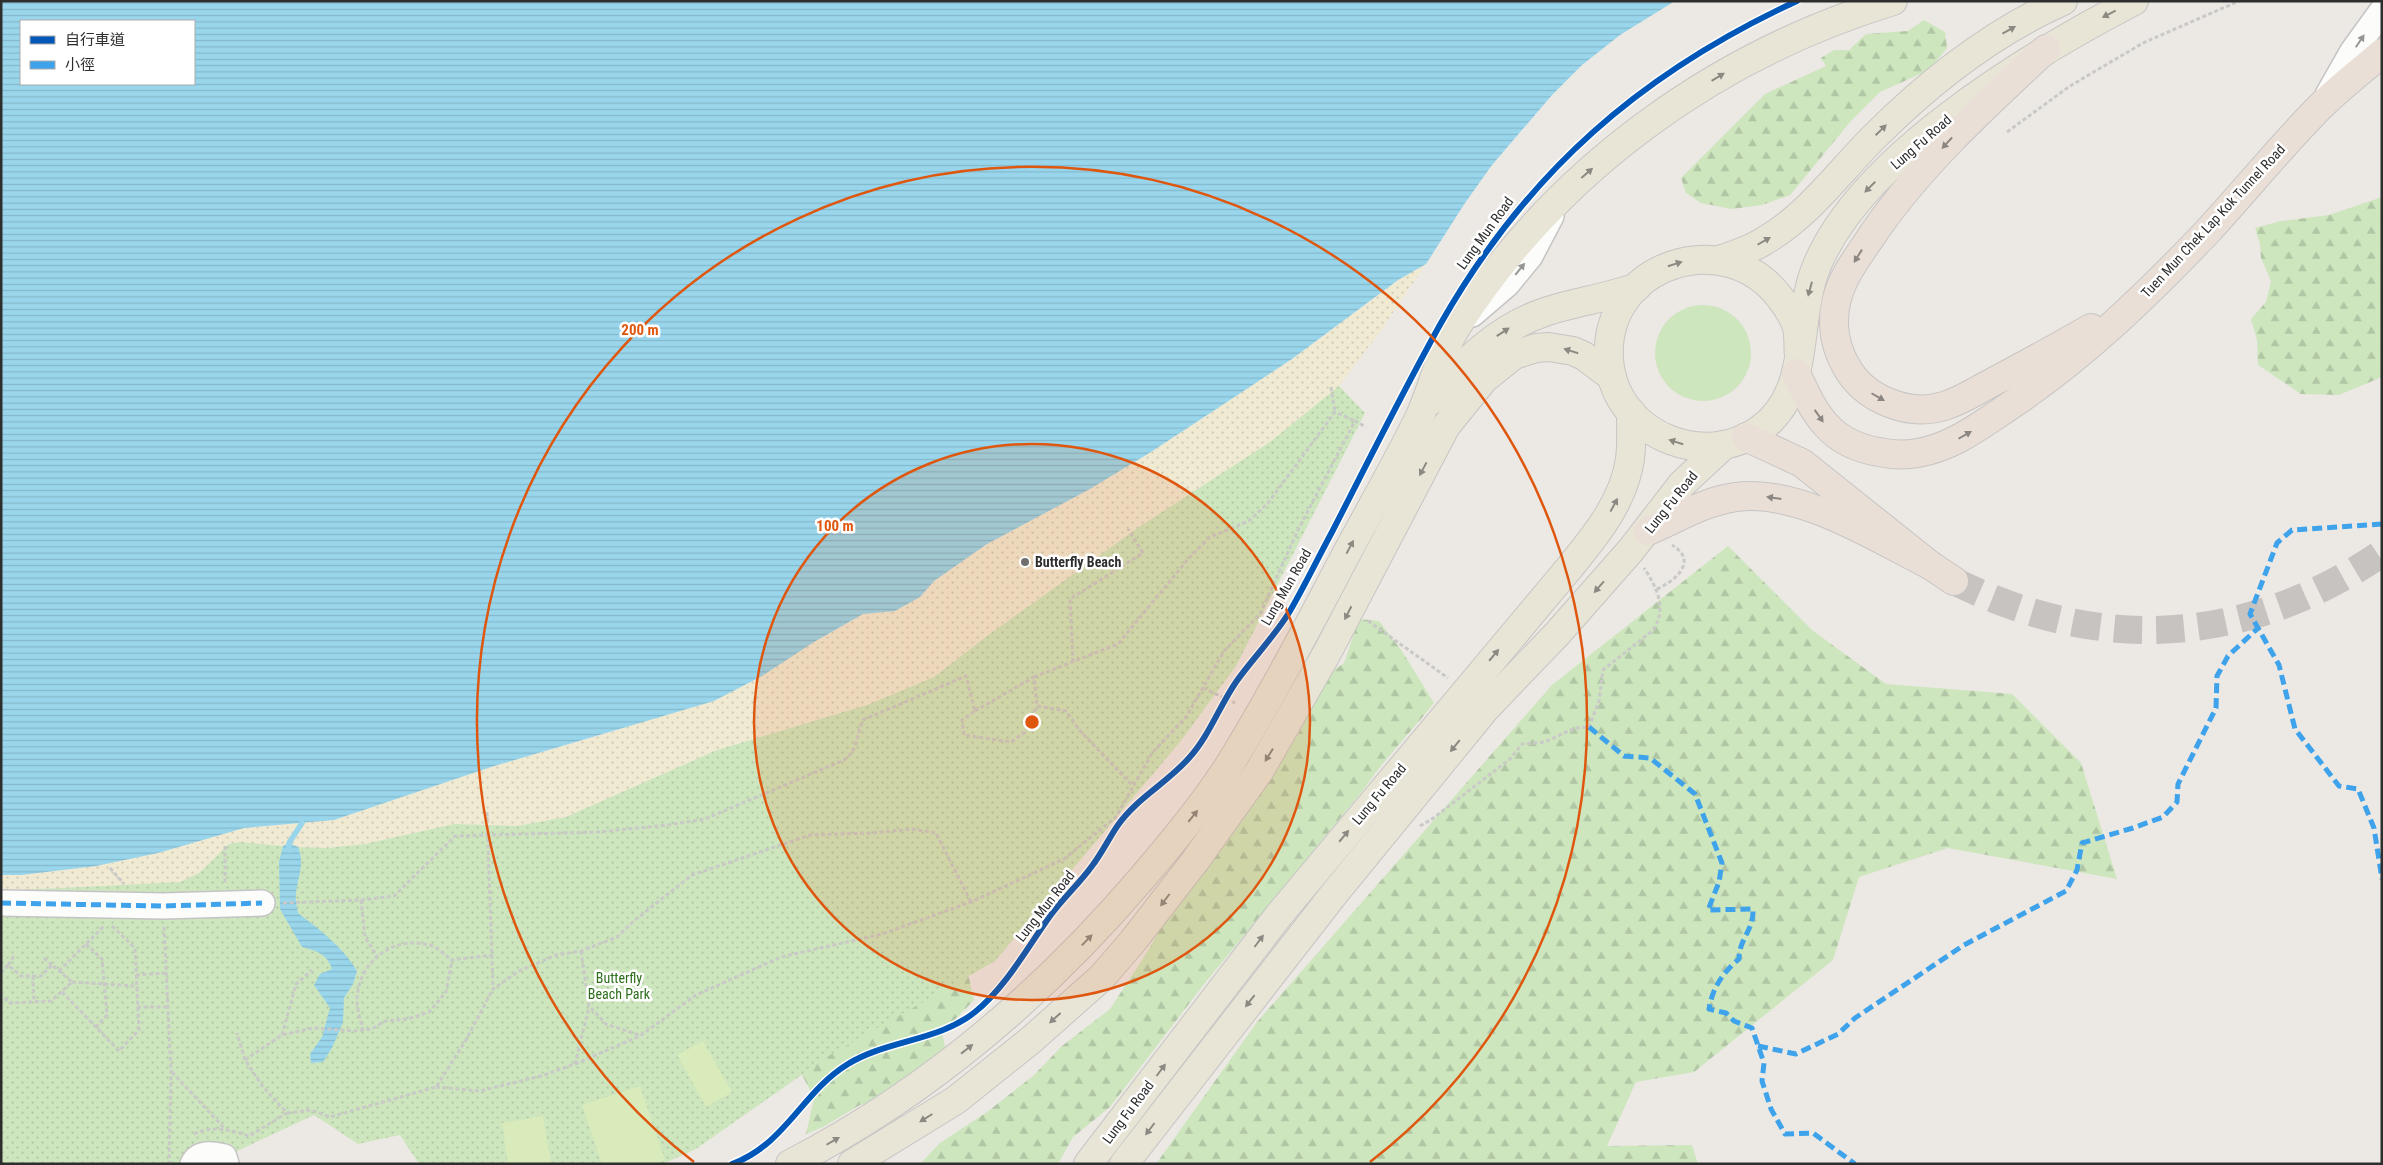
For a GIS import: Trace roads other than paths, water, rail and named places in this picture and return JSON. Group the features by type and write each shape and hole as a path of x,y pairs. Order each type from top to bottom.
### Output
{"highway":[{"path":"2046,49 1941,150 1885,216 1862,249 1843,281 1835,307 1835,336 1843,360 1862,386 1890,404 1912,409 1943,406 2028,363 2144,296"},
{"name":"Tuen Mun Chek Lap Kok Tunnel Road","path":"1798,364 1816,414 1824,424 1843,440 1872,451 1903,455 1930,450 1961,437 2018,400 2071,361 2144,296 2208,230 2315,111 2382,54"},
{"path":"1735,441 1802,463 1930,565 1954,581"},
{"path":"1657,537 1722,500 1747,496 1771,497 1786,499 1820,512 1930,565"}],"main road":[{"path":"790,1164 864,1123 935,1074 983,1036 1054,974 1104,923 1159,858 1220,778 1263,710 1421,414 1446,346 1458,325 1506,259 1562,196 1650,122 1720,75 1794,37 1893,1"},
{"path":"1719,260 1765,241 1801,214 1874,137 1947,72 2000,35 2063,1"},
{"name":"Lung Fu Road","path":"1124,1164 1328,901 1486,708 1557,634 1657,537 1682,484 1735,441 1771,420 1782,406 1791,390 1798,364 1804,310 1813,275 1831,237 1846,214 1866,191 1924,137 1965,104 2046,49 2134,1"},
{"name":"Lung Fu Road","path":"1735,441 1706,447 1688,446 1670,441 1639,423 1618,394 1612,377 1609,341 1613,324 1626,298 1659,270 1675,263 1693,259 1719,260 1746,268 1774,290 1789,310 1797,330 1798,364"},
{"path":"1421,414 1470,358 1505,330 1546,312 1592,301 1637,287"},
{"name":"Lung Fu Road","path":"852,1164 963,1094 1030,1040 1102,977 1133,942 1206,846 1260,770 1287,726 1446,426 1484,379 1496,367 1524,351 1549,347 1573,351 1584,356 1612,377"},
{"name":"Lung Fu Road","path":"1088,1164 1279,915 1570,567 1602,526 1612,510 1626,478 1631,450 1631,412"}],"street":[{"name":"Tuen Mun Chek Lap Kok Tunnel Road","path":"2315,111 2335,86 2353,51 2378,15"},
{"path":"1,904 163,906 262,903"},
{"path":"183,1161 210,1154 224,1157 226,1164"}],"water":[{"path":"1,1 1675,1 1620,35 1582,65 1552,95 1492,165 1426,264 1398,280 1292,359 1151,452 1090,489 987,544 934,581 920,597 895,611 863,614 814,642 762,676 714,701 491,767 334,820 244,828 158,853 96,866 21,875 1,875"},
{"path":"289,843 298,847 301,859 296,896 298,913 323,932 345,954 357,971 353,984 344,998 343,1022 332,1048 323,1062 311,1063 310,1054 322,1037 330,1008 314,985 320,974 332,969 321,954 302,947 280,909 279,862 283,846"}],"waterway":[{"path":"289,850 289,843 302,823"}],"tunnel":[{"path":"1954,581 2009,605 2063,620 2118,629 2172,629 2225,622 2278,607 2331,584 2382,553"}],"place":[{"name":"Butterfly Beach","path":"1025,562"}],"park label":[{"name":"Butterfly Beach Park","path":"619,986"}]}
